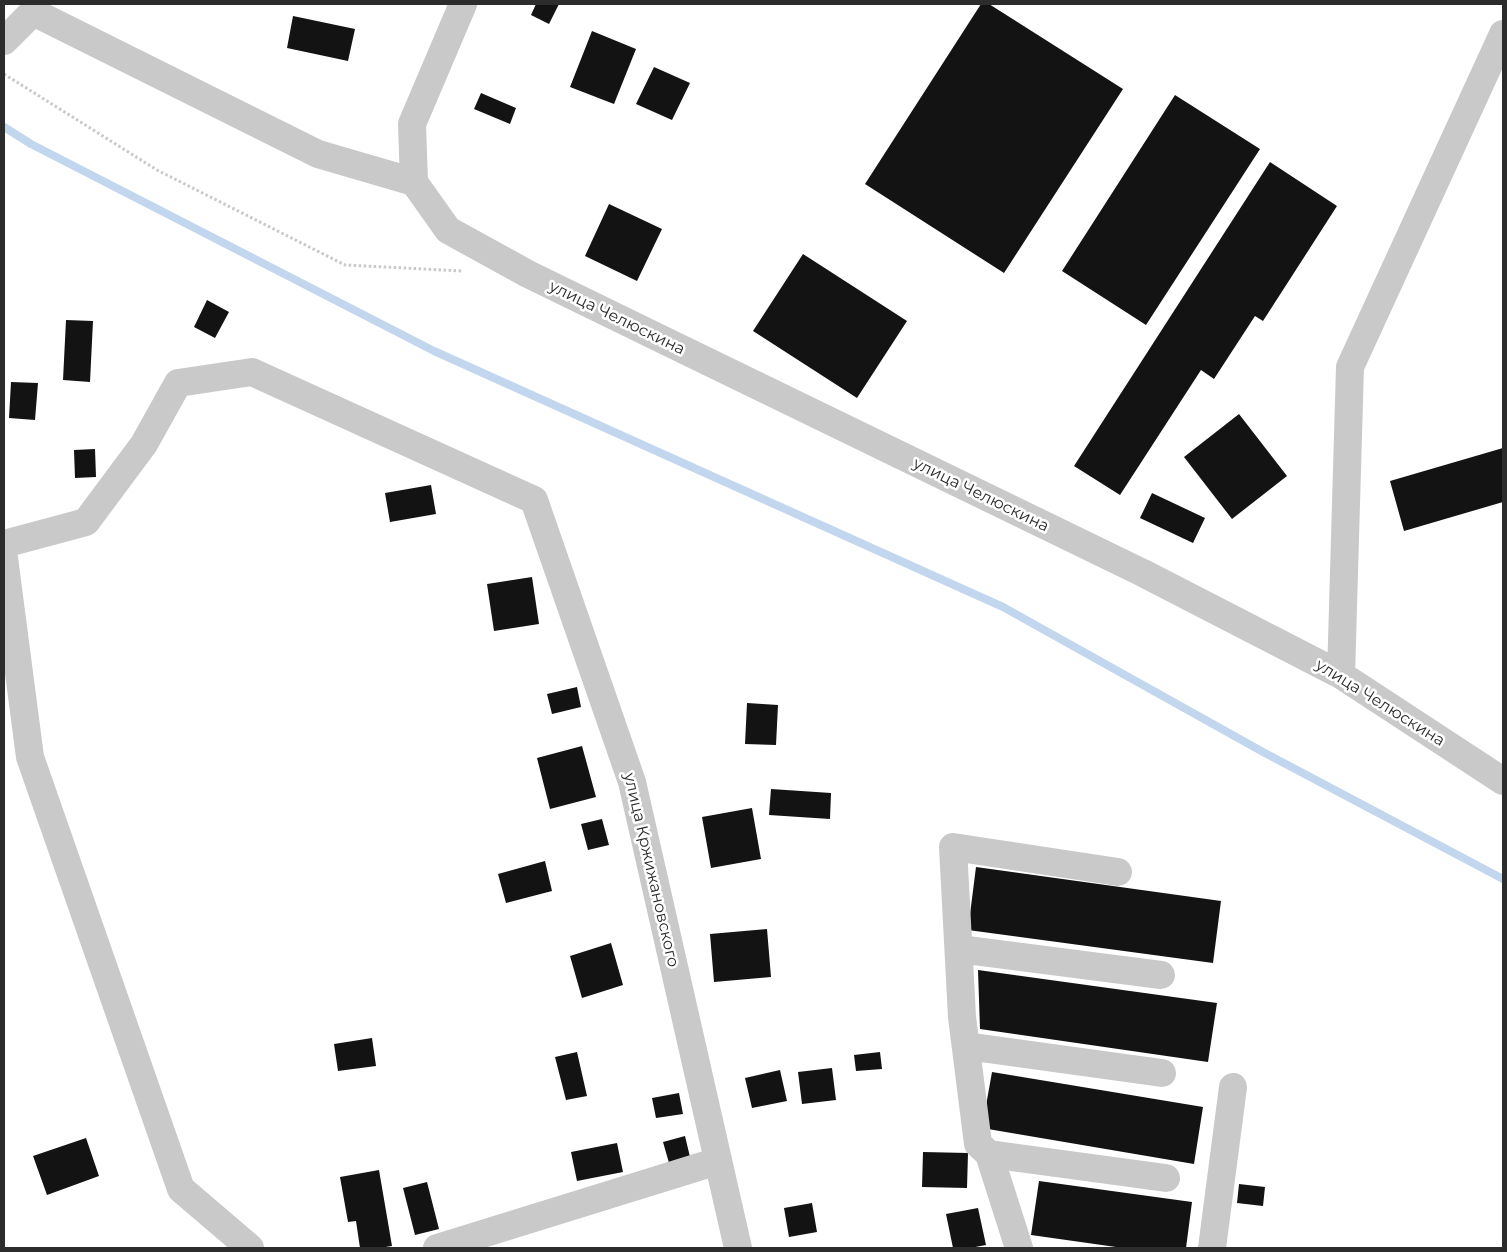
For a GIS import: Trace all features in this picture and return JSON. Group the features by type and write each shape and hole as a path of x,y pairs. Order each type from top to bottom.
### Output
{"street":[{"path":"4,41 35,8 88,41 318,154 414,182 412,124 463,4"},
{"path":"1341,675 1350,367 1503,34"},
{"name":"улица Челюскина","path":"414,182 448,230 528,274 1143,573 1341,675 1503,781"},
{"name":"улица Кржижановского","path":"4,544 86,522 144,444 178,383 252,372 534,500 632,782 738,1248"},
{"path":"4,558 30,757 181,1189 250,1248"},
{"path":"1019,1248 989,1154 978,1144 962,1016 953,847 1118,872"},
{"path":"959,948 1161,975"},
{"path":"966,1046 1162,1073"},
{"path":"1212,1248 1233,1087"},
{"path":"989,1154 1166,1178"},
{"path":"437,1248 718,1161"}],"path":[{"path":"4,74 157,170 345,265 470,271"}],"building":[{"path":"536,4 559,4 549,24 531,15"},
{"path":"981,4 989,4 1123,89 1004,273 865,184"},
{"path":"293,16 355,29 348,61 287,48"},
{"path":"592,31 636,49 614,104 570,87"},
{"path":"654,67 690,83 672,120 636,104"},
{"path":"481,93 516,108 510,124 474,109"},
{"path":"1175,95 1260,149 1146,325 1062,271"},
{"path":"1270,162 1337,206 1263,321 1255,316 1214,379 1201,370 1120,495 1074,466"},
{"path":"609,204 662,229 637,281 585,256"},
{"path":"803,254 907,321 857,398 753,331"},
{"path":"207,300 229,312 215,338 194,327"},
{"path":"66,320 93,321 90,382 63,380"},
{"path":"11,382 38,383 35,420 9,418"},
{"path":"1239,414 1287,476 1232,519 1184,457"},
{"path":"1503,448 1503,502 1404,531 1390,481"},
{"path":"95,449 96,477 75,478 74,450"},
{"path":"431,485 436,514 390,522 385,493"},
{"path":"1152,493 1205,518 1193,543 1140,518"},
{"path":"532,577 539,624 494,631 487,584"},
{"path":"577,687 581,707 552,714 547,694"},
{"path":"747,703 778,705 776,745 745,744"},
{"path":"582,746 596,797 550,809 537,758"},
{"path":"771,789 831,793 830,819 769,815"},
{"path":"752,808 761,859 711,868 702,817"},
{"path":"602,819 609,845 588,850 581,824"},
{"path":"545,861 552,891 506,903 498,874"},
{"path":"976,867 1221,901 1213,963 968,930"},
{"path":"767,929 771,977 714,982 710,934"},
{"path":"611,943 623,985 582,998 570,956"},
{"path":"978,970 1217,1003 1208,1062 980,1029"},
{"path":"372,1038 376,1066 338,1071 334,1044"},
{"path":"577,1052 587,1096 566,1100 555,1057"},
{"path":"880,1052 882,1069 856,1071 854,1055"},
{"path":"832,1068 836,1100 802,1104 798,1072"},
{"path":"780,1070 787,1101 752,1108 745,1078"},
{"path":"992,1072 1203,1107 1194,1164 982,1128"},
{"path":"679,1093 683,1114 656,1118 652,1098"},
{"path":"685,1136 690,1157 669,1163 663,1142"},
{"path":"86,1138 99,1176 47,1195 33,1156"},
{"path":"617,1143 623,1172 577,1181 571,1152"},
{"path":"923,1152 968,1153 967,1188 922,1187"},
{"path":"379,1170 392,1246 360,1248 356,1221 348,1222 340,1177"},
{"path":"1039,1181 1192,1202 1186,1248 1123,1248 1031,1235"},
{"path":"427,1182 439,1229 415,1235 403,1188"},
{"path":"1239,1184 1265,1187 1263,1206 1237,1203"},
{"path":"812,1203 817,1232 789,1237 784,1208"},
{"path":"978,1208 986,1245 970,1248 953,1248 946,1214"}],"waterway":[{"path":"4,127 31,144 434,351 1003,607 1263,752 1503,879"}]}
